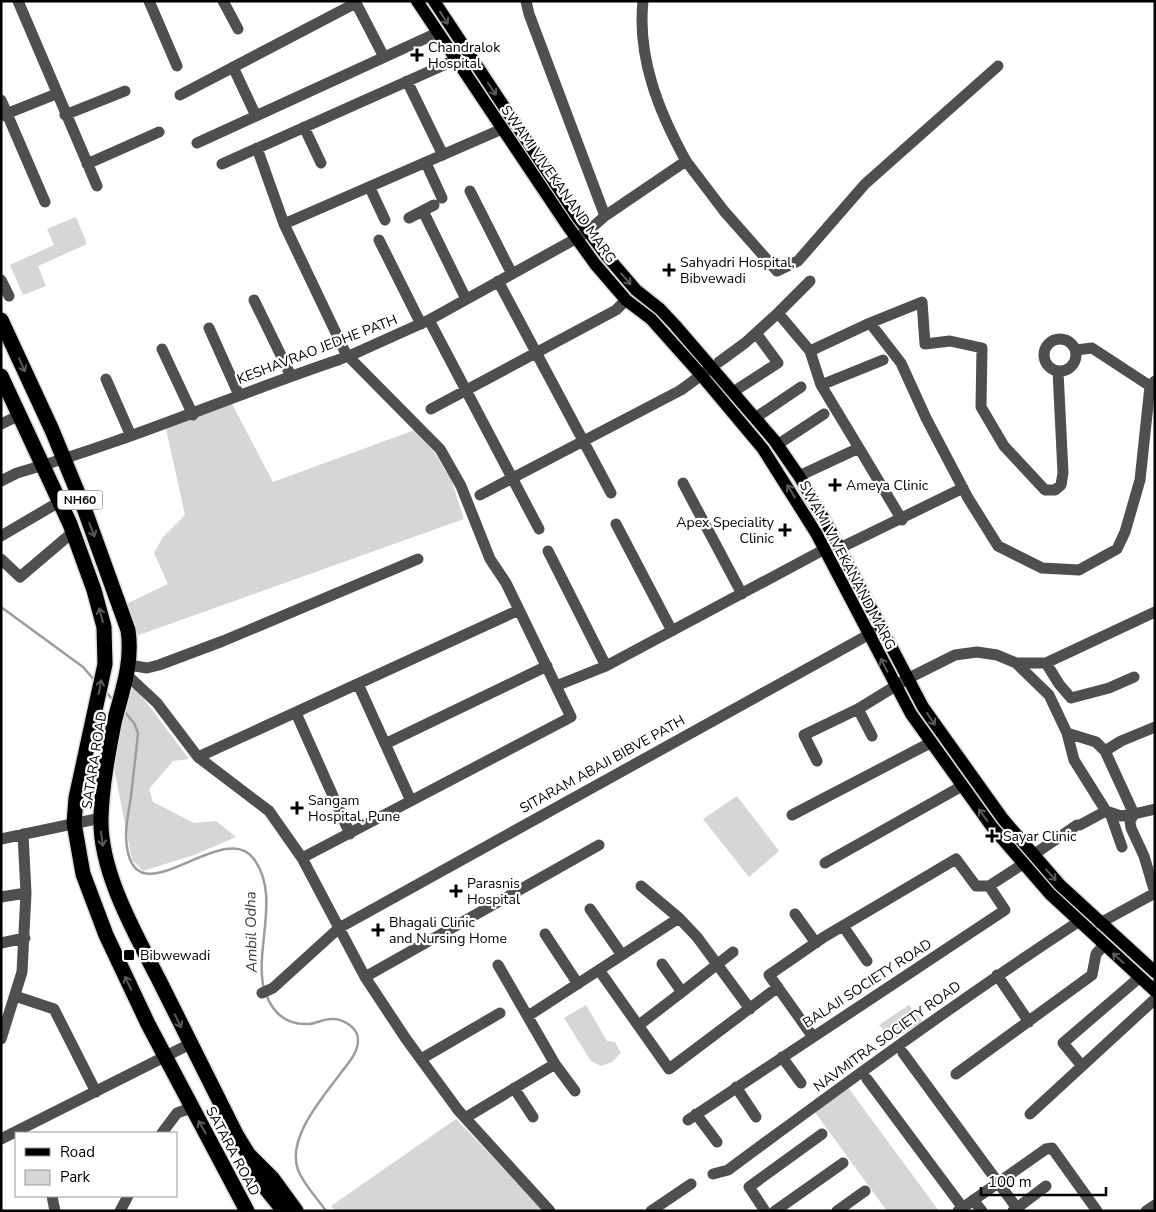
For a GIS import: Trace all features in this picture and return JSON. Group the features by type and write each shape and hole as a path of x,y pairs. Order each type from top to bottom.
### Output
{"highway":[{"name":"SATARA ROAD","path":"1,320 63,458 122,612 130,646 127,676 115,722 105,773 101,818 101,839 117,888 144,951 248,1154 272,1178 296,1211"},
{"name":"SATARA ROAD","path":"1,376 73,532 94,590 104,627 105,664 78,789 74,823 83,874 91,900 148,1024 191,1108 247,1204 257,1211"},
{"path":"248,1154 263,1185 284,1211"}],"main road":[{"name":"SWAMI VIVEKANAND MARG","path":"417,1 455,60 577,238 626,300 711,368 787,484 825,550 896,686 930,743 962,786 1023,864 1078,922 1155,991"},
{"name":"SWAMI VIVEKANAND MARG","path":"434,1 588,231 636,290 660,309 733,392 777,445 799,476 840,548 907,679 946,741 1003,819 1033,855 1100,923 1155,972"}],"street":[{"path":"18,1 56,94 97,186"},
{"path":"149,1 177,66"},
{"path":"223,1 238,29"},
{"path":"526,1 604,216"},
{"path":"643,1 641,19 655,99 667,127 686,161 724,211 777,271 798,261 866,184 998,66"},
{"path":"180,95 356,3 384,57"},
{"path":"197,143 437,33"},
{"path":"222,164 455,60"},
{"path":"232,67 256,116"},
{"path":"407,81 443,155"},
{"path":"65,115 125,91"},
{"path":"4,115 56,94"},
{"path":"1,100 4,115 45,202"},
{"path":"304,127 321,163"},
{"path":"284,224 502,129"},
{"path":"87,164 159,132"},
{"path":"257,148 284,224 346,354 440,449 462,486 490,559 506,583 571,717 302,858"},
{"name":"KESHAVRAO JEDHE PATH","path":"1,481 17,473 193,414 239,395 338,360 425,322 577,238 588,231 604,216 686,161"},
{"path":"409,218 438,202 426,163"},
{"path":"370,188 385,220"},
{"path":"470,191 512,274"},
{"path":"423,211 466,299"},
{"path":"379,240 425,322 466,389 539,529"},
{"path":"1,280 9,296"},
{"path":"480,495 681,390 756,333 810,281"},
{"path":"498,282 611,493"},
{"path":"254,300 291,376"},
{"path":"431,409 616,310 626,300"},
{"path":"810,351 870,323 922,302 926,344 950,341 982,348 981,407 1004,446 1044,490 1055,490 1061,485 1063,473 1058,371"},
{"path":"778,313 810,351 821,386 902,520"},
{"path":"870,323 901,363 926,418 963,488 998,546 1042,568 1079,570 1117,549 1125,532 1140,480 1152,384 1092,348 1076,350"},
{"path":"209,328 239,395"},
{"path":"733,392 778,363 756,333"},
{"path":"1058,339 1073,345 1076,350 1075,361 1072,366 1058,371 1046,363 1044,353 1049,344 1058,339"},
{"path":"162,349 193,414"},
{"path":"821,386 883,360"},
{"path":"106,380 130,436"},
{"path":"755,418 801,387"},
{"path":"777,445 824,414"},
{"path":"1,424 20,415"},
{"path":"799,476 859,448"},
{"path":"683,483 742,594"},
{"path":"840,548 902,520 963,488"},
{"path":"1,536 59,502"},
{"path":"616,524 672,631"},
{"path":"1,559 20,577 73,532"},
{"path":"556,686 606,666 825,550"},
{"path":"548,551 606,666"},
{"path":"418,558 223,641 127,676 157,703 198,757 269,811 302,858 365,977 421,1059 465,1118 550,1211"},
{"path":"198,757 519,610"},
{"path":"1016,663 1046,663 1155,612"},
{"name":"SITARAM ABAJI BIBVE PATH","path":"262,993 273,988 339,928 881,628"},
{"path":"817,761 804,735 858,709 907,679 955,655 970,653 997,655 1016,663 1050,695 1067,733 1074,760 1108,812 1122,847"},
{"path":"1046,663 1059,684 1071,698 1109,688 1134,677"},
{"path":"385,744 547,666"},
{"path":"358,684 411,801"},
{"path":"858,709 872,736"},
{"path":"296,713 350,834"},
{"path":"1105,751 1121,741 1155,727"},
{"path":"1067,733 1096,742 1105,751 1134,814"},
{"path":"792,815 930,743"},
{"path":"825,863 962,786"},
{"path":"1033,855 1079,825 1108,812 1121,816 1155,809"},
{"path":"1100,923 1155,893 1130,821 1134,814"},
{"path":"1,839 101,818"},
{"path":"1,1039 22,972 26,938 23,834"},
{"path":"365,977 599,845"},
{"path":"813,1037 769,975 816,943 956,859 976,886 989,886 1023,864"},
{"path":"641,886 679,918 697,938 750,1009"},
{"name":"BALAJI SOCIETY ROAD","path":"717,1142 692,1117 1005,910 989,886"},
{"path":"1,897 26,893"},
{"path":"590,909 622,955"},
{"path":"795,914 816,943"},
{"path":"528,1016 679,918"},
{"name":"NAVMITRA SOCIETY ROAD","path":"713,1174 728,1170 997,975 1078,922"},
{"path":"844,926 867,961"},
{"path":"545,934 578,984"},
{"path":"1,943 26,938"},
{"path":"956,1074 1092,975 1096,954 1104,945"},
{"path":"639,1025 733,952"},
{"path":"662,964 682,992"},
{"path":"498,965 556,1064 575,1091"},
{"path":"599,970 670,1069 778,987"},
{"path":"997,975 1029,1022"},
{"path":"1082,1066 1063,1043 1140,977"},
{"path":"15,996 54,1009 96,1092"},
{"path":"1030,1114 1155,999"},
{"path":"421,1059 500,1013"},
{"path":"27,1130 190,1044"},
{"path":"903,1053 1016,1210 1046,1186"},
{"path":"782,1057 800,1083"},
{"path":"465,1118 556,1064"},
{"path":"867,1079 960,1209 1046,1149 1052,1148 1097,1211"},
{"path":"736,1087 756,1117"},
{"path":"514,1088 533,1117"},
{"path":"163,1132 177,1113 191,1108"},
{"path":"1,1139 15,1134"},
{"path":"765,1211 748,1187 822,1134"},
{"path":"776,1211 843,1163"},
{"path":"651,1211 692,1184"},
{"path":"837,1211 865,1191"},
{"path":"52,1197 55,1211"},
{"path":"120,1211 127,1197"},
{"path":"973,1200 982,1211"},
{"path":"1146,1211 1155,1205"}],"green space":[{"path":"76,217 87,244 38,266 46,286 23,295 10,265 54,245 47,229"},
{"path":"231,402 273,482 420,428 452,482 464,519 136,636 124,605 168,584 154,553 163,537 185,515 166,429"},
{"path":"130,688 137,690 189,759 173,761 149,789 153,802 194,823 216,821 236,837 194,855 143,871 132,860 113,763"},
{"path":"737,796 779,851 749,877 703,819"},
{"path":"586,1005 607,1041 615,1042 621,1053 612,1062 601,1066 591,1061 564,1018"},
{"path":"909,1005 923,1022 892,1040 879,1025"},
{"path":"847,1086 939,1211 887,1211 814,1111"},
{"path":"456,1119 545,1211 336,1211 331,1206"}],"waterway":[{"name":"Ambil Odha","path":"1,607 83,667 96,682"},
{"name":"Ambil Odha","path":"105,691 113,700"},
{"name":"Ambil Odha","path":"124,711 134,723 138,733 126,830 131,862 142,873 159,873 221,850 239,849 254,859 262,874 266,889 262,957 264,989"},
{"name":"Ambil Odha","path":"266,994 272,1007 287,1020 300,1024 328,1019 340,1020 349,1024 357,1035 358,1044 353,1056 309,1117 297,1144 298,1170 307,1186 326,1211"}],"place":[{"name":"Chandralok Hospital","path":"417,55"},
{"name":"Sahyadri Hospital, Bibvewadi","path":"669,270"},
{"name":"Ameya Clinic","path":"835,485"},
{"name":"Apex Speciality Clinic","path":"785,530"},
{"name":"Sangam Hospital, Pune","path":"297,808"},
{"name":"Sayar Clinic","path":"992,836"},
{"name":"Parasnis Hospital","path":"456,891"},
{"name":"Bhagali Clinic and Nursing Home","path":"378,930"},
{"name":"Bibwewadi","path":"129,955"}]}
